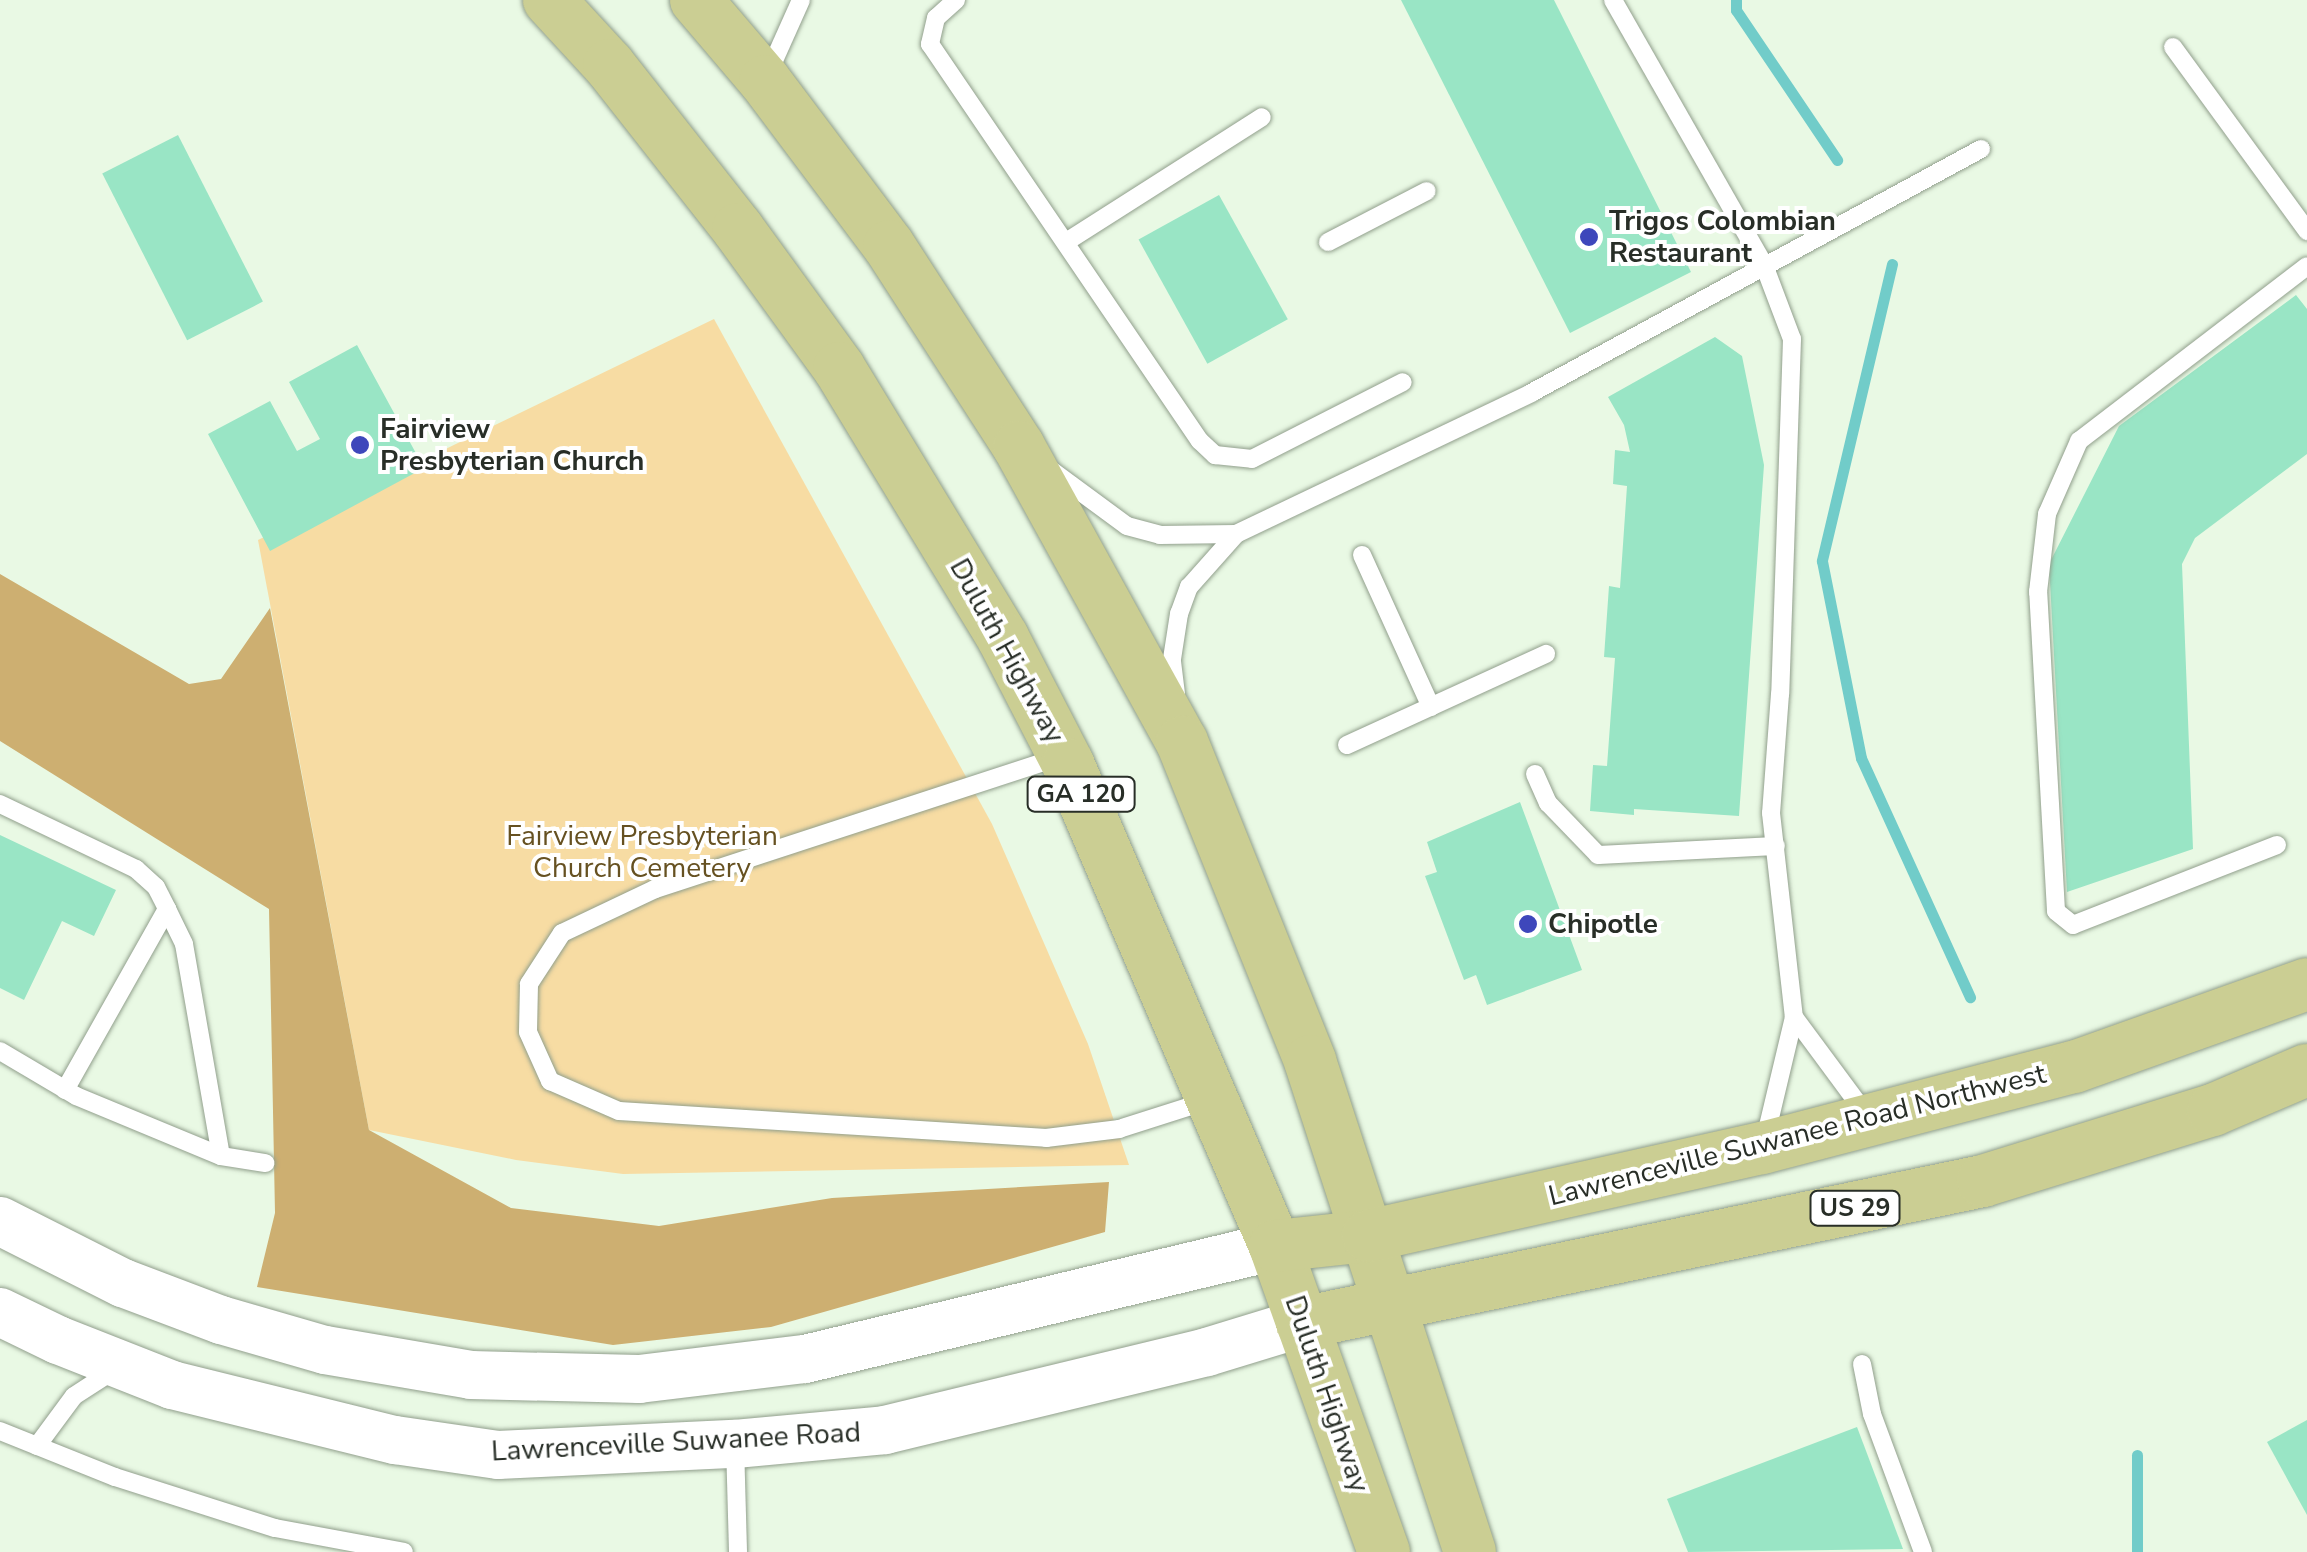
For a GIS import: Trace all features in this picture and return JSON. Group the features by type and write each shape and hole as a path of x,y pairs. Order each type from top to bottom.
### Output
{"main road":[{"name":"Duluth Highway","path":"549,0 609,66 726,214 839,368 1004,638 1064,756 1276,1246 1384,1552"},
{"path":"696,0 765,81 889,246 1020,447 1182,742 1310,1061 1470,1552"},
{"name":"Lawrenceville Suwanee Road Northwest","path":"1276,1246 1368,1236 1762,1148 2074,1067 2307,984"},
{"name":"US 29","path":"1302,1322 1983,1181 2213,1110 2307,1070"},
{"path":"0,1221 123,1283 220,1320 325,1350 471,1375 640,1380 805,1358 1276,1246"},
{"name":"Lawrenceville Suwanee Road","path":"0,1312 172,1385 395,1440 498,1455 736,1444 885,1430 1207,1352 1302,1322"}],"lane":[{"path":"765,81 801,0"},
{"path":"956,0 936,18 930,44 1200,441 1215,455 1252,458 1403,382"},
{"path":"1613,0 1764,265 1792,339 1780,694 1771,814 1794,1017 1762,1148"},
{"path":"2173,47 2307,231"},
{"path":"1066,242 1262,117"},
{"path":"1182,742 1172,660 1178,614 1189,586 1236,534 1531,393 1981,150"},
{"path":"1328,242 1427,191"},
{"path":"2278,844 2073,925 2056,912 2038,592 2048,514 2080,441 2307,266"},
{"path":"1020,447 1126,526 1160,535 1236,534"},
{"path":"1362,555 1431,707"},
{"path":"1347,745 1546,654"},
{"path":"1064,756 654,889 562,932 529,984 528,1032 550,1081 620,1111 1046,1138 1119,1128 1212,1100"},
{"path":"1535,774 1548,803 1598,855 1776,846"},
{"path":"0,804 136,869 156,887 184,944 221,1156"},
{"path":"65,1090 167,909"},
{"path":"1794,1017 1870,1120"},
{"path":"0,1051 65,1090 221,1156 266,1163"},
{"path":"1862,1364 1872,1414 1923,1552"},
{"path":"37,1446 74,1396 121,1365"},
{"path":"0,1431 115,1477 258,1523 347,1547 404,1552"},
{"path":"736,1444 738,1552"}],"green space":[{"name":"Fairview Presbyterian Church Cemetery","path":"714,319 992,824 1088,1044 1129,1165 623,1174 516,1160 369,1130 258,540"}],"shaded area":[{"path":"0,574 189,684 221,679 270,608 369,1130 511,1208 659,1226 832,1198 1109,1182 1105,1232 771,1327 613,1345 257,1287 275,1213 269,909 0,741"}],"building":[{"path":"1401,0 1554,0 1691,272 1570,333"},
{"path":"178,135 263,302 187,340 102,174"},
{"path":"1219,195 1288,319 1207,364 1139,240"},
{"path":"2296,295 2307,309 2307,454 2195,538 2182,564 2193,849 2067,892 2049,564 2119,426"},
{"path":"1715,337 1742,356 1764,465 1739,816 1634,809 1634,815 1590,811 1593,765 1607,766 1615,658 1604,657 1609,586 1620,588 1627,486 1613,484 1615,450 1630,452 1624,425 1608,397"},
{"name":"Fairview Presbyterian Church","path":"357,345 424,468 270,551 208,434 270,401 297,451 320,439 289,382"},
{"path":"1520,802 1582,970 1487,1005 1476,975 1464,980 1425,876 1437,872 1427,842"},
{"path":"0,835 116,890 94,936 62,921 24,1000 0,988"},
{"path":"2307,1420 2307,1515 2267,1442"},
{"path":"1857,1427 1903,1549 1688,1552 1667,1499"}],"waterway":[{"path":"1736,0 1736,10 1837,160"},
{"path":"1892,264 1822,561 1861,758 1970,997"},
{"path":"2137,1455 2137,1552"}],"place":[{"name":"Trigos Colombian Restaurant","path":"1589,237"},
{"name":"Fairview Presbyterian Church","path":"360,445"},
{"name":"Chipotle","path":"1528,924"}]}
